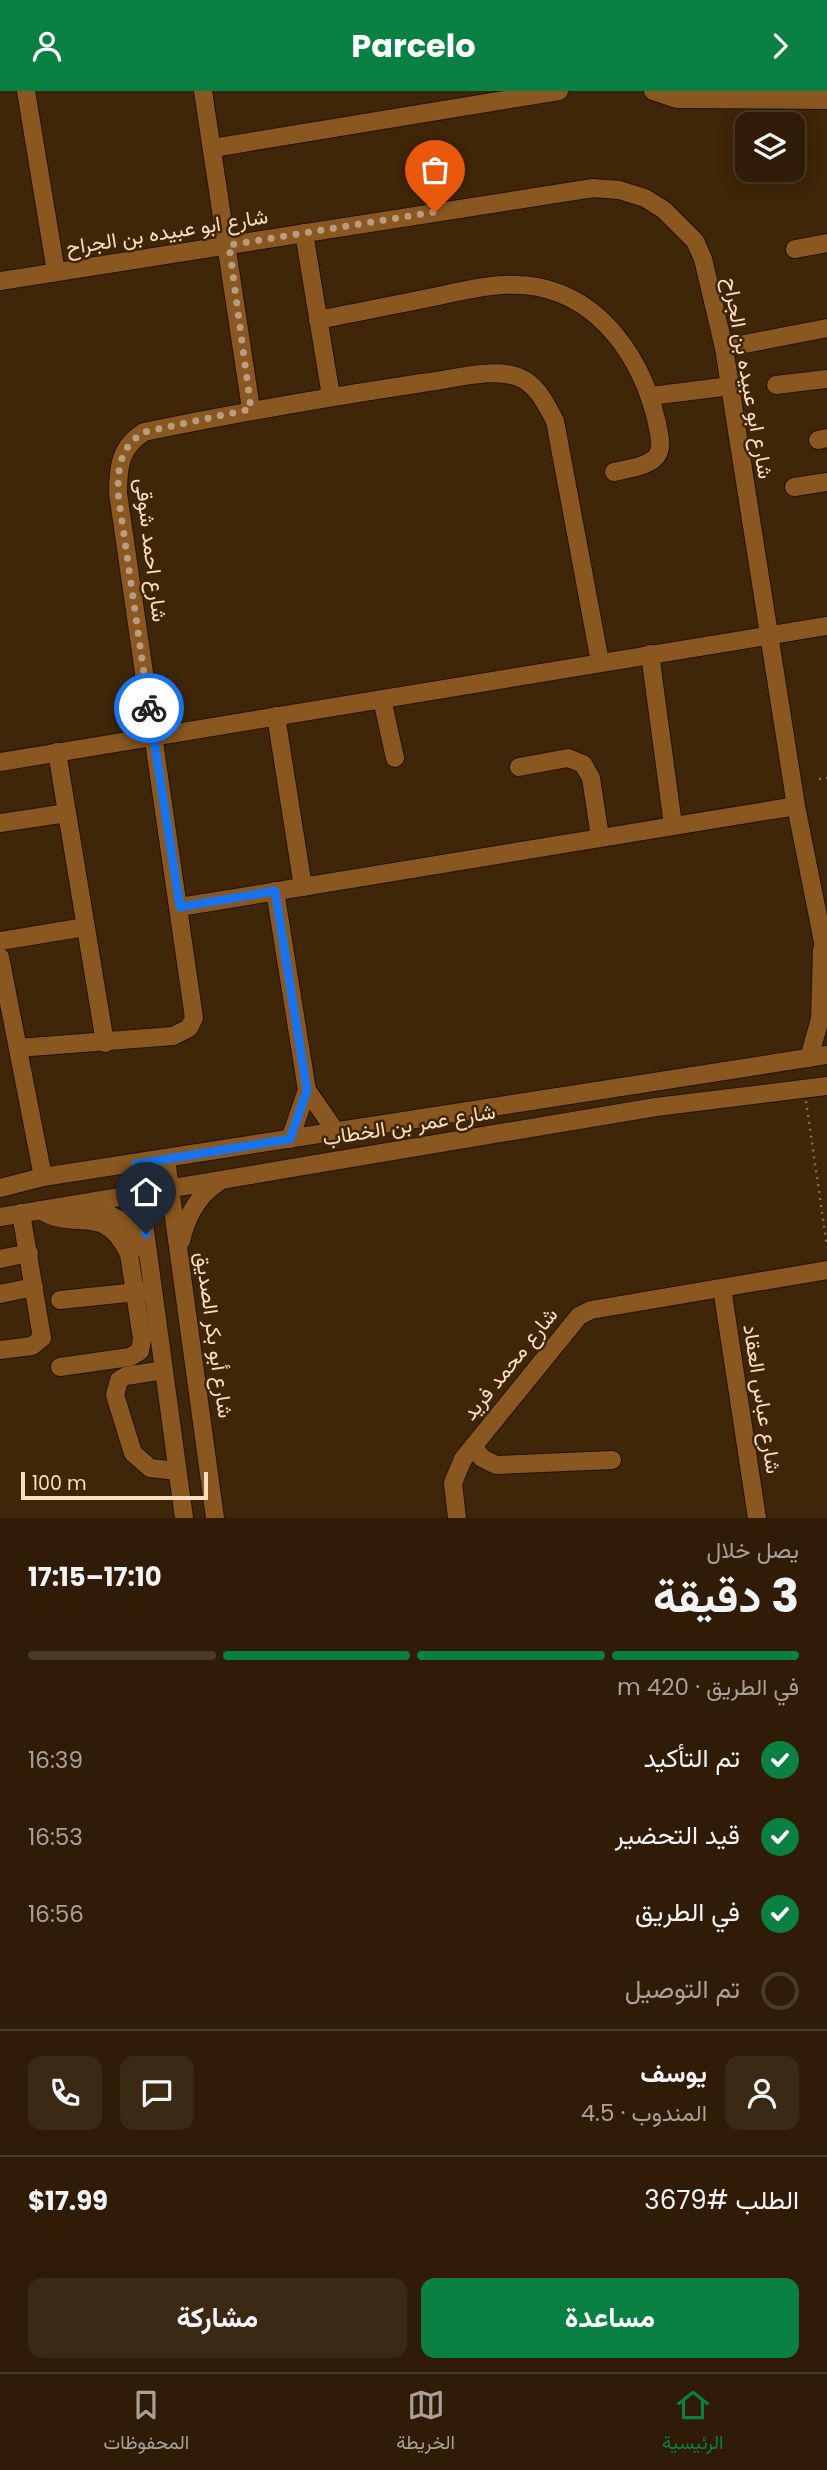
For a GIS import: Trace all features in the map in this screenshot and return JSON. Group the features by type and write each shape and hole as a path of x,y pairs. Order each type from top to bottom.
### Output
{"street":[{"path":"26,91 56,272"},
{"path":"203,91 229,245 251,409"},
{"path":"213,148 559,91"},
{"path":"653,91 677,99 827,100"},
{"name":"شارع ابو عبيده بن الجراح","path":"0,281 593,188 619,190 645,198 664,209 695,241 703,259 724,348 796,806 825,954 820,1019 809,1058"},
{"path":"304,233 331,396"},
{"path":"795,249 827,243"},
{"path":"318,320 492,285 540,287 568,296 595,314 633,358 651,396 660,442 658,453 650,462 614,472"},
{"path":"724,348 827,328"},
{"name":"شارع احمد شوقى","path":"105,1042 178,1034 192,1023 195,1012 118,493 118,468 131,440 144,432 251,409 499,374 518,377 533,386 555,421 600,663"},
{"path":"776,385 827,379"},
{"path":"651,396 730,386"},
{"path":"794,487 827,482"},
{"path":"0,762 827,626"},
{"path":"650,654 673,825"},
{"path":"382,699 395,758"},
{"path":"276,716 303,887"},
{"path":"18,1048 105,1042 57,752"},
{"path":"519,767 568,758 583,764 591,778 600,837"},
{"path":"180,907 796,806"},
{"path":"0,823 67,813"},
{"path":"275,891 307,1090 336,1132"},
{"path":"0,941 85,927"},
{"path":"0,957 43,1177"},
{"name":"شارع عمر بن الخطاب","path":"0,1188 43,1177 827,1055"},
{"path":"652,1083 647,1096 656,1107"},
{"name":"شارع عمر بن الخطاب","path":"0,1217 656,1107 827,1086"},
{"path":"617,1087 628,1098 622,1114"},
{"path":"290,1139 307,1090"},
{"name":"شارع أبو بكر الصديق","path":"166,1159 215,1518"},
{"path":"136,1164 184,1518"},
{"path":"179,1248 192,1208 205,1191 223,1178"},
{"path":"75,1203 102,1210 122,1221 148,1255"},
{"path":"40,1210 62,1219 90,1219 114,1231 129,1254 142,1339 140,1350 130,1357 60,1367"},
{"path":"0,1350 32,1346 42,1338 21,1213"},
{"path":"0,1259 29,1253"},
{"name":"شارع محمد فريد","path":"457,1518 453,1483 457,1470 473,1445 579,1316 591,1310 827,1270"},
{"path":"0,1294 34,1287"},
{"name":"شارع عباس العقاد","path":"722,1288 757,1518"},
{"path":"60,1300 153,1290"},
{"path":"164,1370 126,1376 119,1380 115,1395 133,1453 150,1468 177,1471"},
{"path":"473,1445 482,1458 504,1466 612,1460"}],"path":[{"path":"819,779 827,778"},
{"path":"804,1090 827,1247"}],"way so far":[{"path":"149,708 118,493 118,468 123,452 131,440 144,432 251,409 229,245 435,212"}],"route":[{"path":"146,1234 136,1164 290,1139 307,1090 275,891 180,907 149,708"}]}
